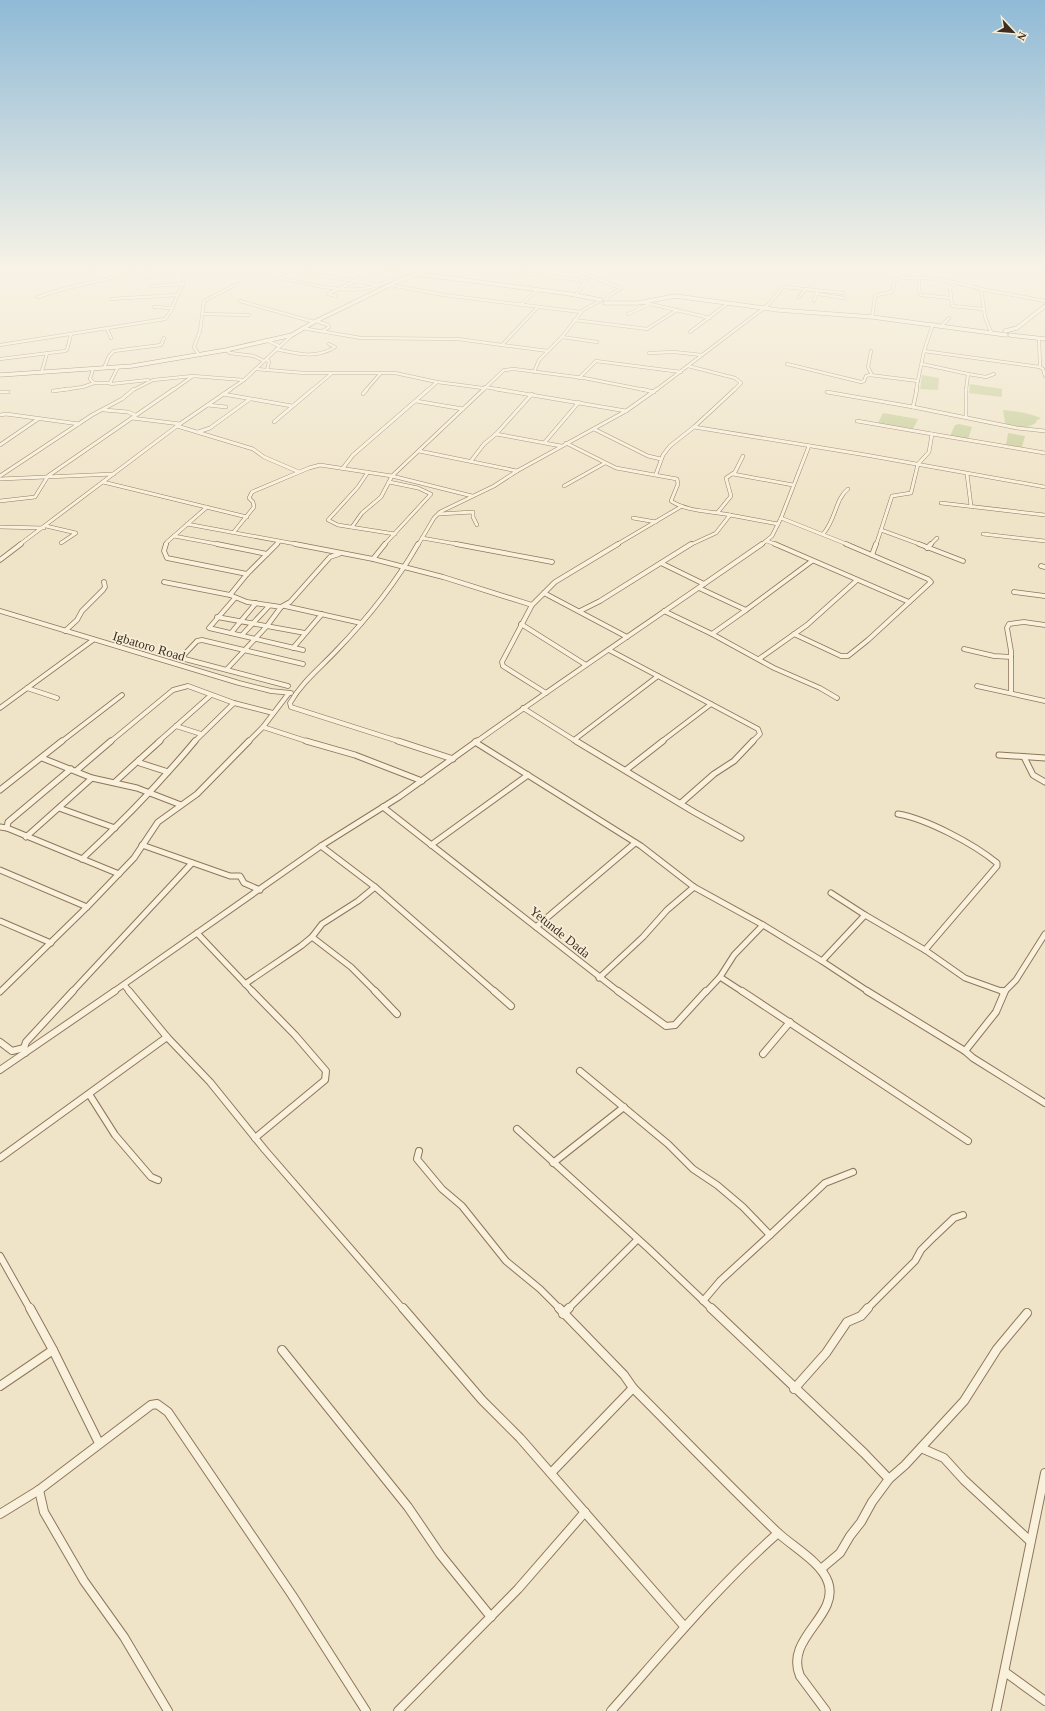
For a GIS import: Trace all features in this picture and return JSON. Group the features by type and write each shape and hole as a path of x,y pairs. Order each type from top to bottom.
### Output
{"street":[{"path":"0,359 67,350 68,347"},
{"path":"104,368 109,356 114,351 147,347"},
{"path":"194,347 199,355"},
{"path":"0,375 118,367 199,355 239,347"},
{"path":"0,560 178,425 244,380 278,348 303,354 319,354 329,351 335,347"},
{"path":"521,347 548,351"},
{"path":"534,372 539,360 552,347"},
{"path":"453,759 297,709 292,707 290,703 294,694 361,623 405,567 438,514 494,486 517,471 626,410 682,372 713,347"},
{"path":"913,407 925,347"},
{"path":"1039,347 1040,367 1045,376"},
{"path":"226,350 230,353 254,356 265,360 269,362 267,370"},
{"path":"871,351 868,364 869,372 872,375"},
{"path":"924,351 1040,367"},
{"path":"649,353 674,352 702,355"},
{"path":"42,371 48,353"},
{"path":"579,378 596,360 682,372"},
{"path":"787,364 861,382 864,381 866,376 872,375 918,381"},
{"path":"922,364 987,377 994,374"},
{"path":"656,474 661,459 670,446 694,427 741,382 735,378 688,366"},
{"path":"110,383 118,367"},
{"path":"94,369 90,379 94,383"},
{"path":"256,369 296,373 404,374 437,382 532,394 626,410"},
{"path":"352,527 362,513 381,497 392,476 504,370 514,369 579,378 654,392"},
{"path":"274,422 332,373"},
{"path":"363,394 380,374"},
{"path":"966,417 965,398 968,374"},
{"path":"54,391 83,387 94,383 122,384 193,376 244,380"},
{"path":"0,501 35,497 48,476 193,376"},
{"path":"0,476 79,424 153,380"},
{"path":"132,382 144,384"},
{"path":"343,468 353,455 437,382"},
{"path":"0,392 8,392"},
{"path":"827,392 966,417 1017,428 1045,431"},
{"path":"223,394 292,406"},
{"path":"471,461 484,444 496,434 532,394"},
{"path":"197,432 210,428 250,399"},
{"path":"416,401 463,409"},
{"path":"545,442 579,402"},
{"path":"208,405 226,407"},
{"path":"103,410 128,412 135,415"},
{"path":"0,415 6,414 79,424"},
{"path":"132,418 178,425 253,449 264,457 298,472"},
{"path":"0,445 38,419"},
{"path":"857,421 1045,453"},
{"path":"694,427 918,464 1045,487"},
{"path":"594,429 648,456 661,459"},
{"path":"496,434 561,446"},
{"path":"872,555 876,548 878,537 892,496 911,493 918,464 929,452 932,434"},
{"path":"566,443 605,463 626,471 656,474 677,479 678,484 671,501 682,506 778,524"},
{"path":"0,1070 25,1050 124,985 321,846 383,808 523,708 768,541 781,518 809,446"},
{"path":"419,451 517,471"},
{"path":"718,512 732,496 726,482 728,476 733,474 743,456"},
{"path":"564,486 605,463"},
{"path":"233,533 254,507 253,502 249,498 252,492 316,465 392,476 472,496"},
{"path":"368,472 358,487 328,520 338,525 395,534"},
{"path":"0,479 114,474"},
{"path":"733,474 793,485"},
{"path":"968,474 970,506"},
{"path":"103,482 247,517"},
{"path":"373,559 431,493 414,487 389,482"},
{"path":"823,534 832,522 840,498 848,489"},
{"path":"941,503 1045,515"},
{"path":"546,693 503,666 502,662 532,605 556,582 682,506"},
{"path":"208,507 174,536 164,548 167,558 247,574"},
{"path":"438,514 473,512 473,517 477,525"},
{"path":"580,611 600,601 695,542 716,533 730,515"},
{"path":"633,518 656,522"},
{"path":"781,518 823,534 930,580 930,584 848,656 841,656 794,634"},
{"path":"187,524 373,559 405,567 532,605"},
{"path":"0,527 45,527 76,533 62,543"},
{"path":"881,530 964,561"},
{"path":"983,534 1045,541"},
{"path":"174,536 267,554"},
{"path":"422,538 552,562"},
{"path":"927,548 937,538"},
{"path":"768,541 856,581 909,602"},
{"path":"230,595 247,574 279,542"},
{"path":"326,550 330,557"},
{"path":"227,669 330,557 340,553"},
{"path":"712,634 812,561"},
{"path":"661,563 704,584"},
{"path":"759,659 807,625 856,581"},
{"path":"65,631 77,620 86,607 103,590 105,587 104,582"},
{"path":"164,582 230,595 235,598 269,606 322,614 361,623"},
{"path":"699,588 746,610"},
{"path":"544,592 628,637"},
{"path":"1014,592 1045,596"},
{"path":"235,598 209,628 303,650"},
{"path":"231,633 256,603"},
{"path":"242,636 269,606"},
{"name":"Igbatoro Road","path":"0,611 239,683 272,691 294,694"},
{"path":"664,611 837,698"},
{"path":"293,648 322,614"},
{"path":"217,617 305,633"},
{"path":"1011,693 1011,657 1007,628 1009,624 1024,622 1045,625"},
{"path":"521,624 586,665"},
{"path":"0,708 93,640"},
{"path":"288,686 181,658 197,641 200,640 303,664"},
{"path":"964,649 994,656 1011,657"},
{"path":"609,650 758,730 760,734 734,761 714,774 681,803"},
{"path":"574,740 658,676"},
{"path":"7,828 8,822 35,798 74,770 173,690 188,686 234,703 273,714"},
{"path":"977,686 1045,701"},
{"path":"28,688 58,698"},
{"path":"0,992 51,943 134,858 158,822 202,789 263,727 288,693"},
{"path":"0,790 122,695"},
{"path":"115,782 210,695"},
{"path":"82,859 115,828 194,744 201,734 234,703"},
{"path":"626,770 711,704"},
{"path":"523,708 694,812 741,838"},
{"path":"176,726 201,734"},
{"path":"263,727 304,741 355,755 422,781"},
{"path":"476,742 635,842 694,887 763,925 822,961 880,1000 965,1051 973,1058 1045,1103"},
{"path":"999,755 1045,758"},
{"path":"1024,757 1033,775 1045,782"},
{"path":"42,758 92,778 115,782 149,792 181,805"},
{"path":"139,760 140,763 168,772"},
{"path":"431,845 528,775"},
{"path":"26,837 92,778"},
{"path":"59,808 115,828"},
{"name":"Yetunde Dada","path":"383,808 599,978 666,1026 675,1025 720,977 734,955 763,925"},
{"path":"898,814 903,814 926,822 963,841 997,863 997,866 972,898 959,910 925,950"},
{"path":"0,827 7,828 119,874"},
{"path":"536,927 635,842"},
{"path":"142,845 230,876 240,876 244,883 260,890"},
{"path":"321,846 375,887 512,1006"},
{"path":"25,1050 26,1042 192,863"},
{"path":"0,870 87,906"},
{"path":"244,984 312,937 322,924 358,901 375,887"},
{"path":"599,978 643,937 666,910 694,887"},
{"path":"831,893 925,950 965,978 1004,992"},
{"path":"822,961 865,915"},
{"path":"1,924 51,943"},
{"path":"197,933 215,955 308,1048 326,1071 325,1080 255,1138"},
{"path":"965,1051 996,1012 1004,992 1016,980 1045,934"},
{"path":"312,937 351,967 397,1014"},
{"path":"720,977 968,1141"},
{"path":"124,985 167,1036 210,1082 255,1138 482,1400 520,1438 684,1626"},
{"path":"763,1054 790,1022"},
{"path":"0,1158 167,1036"},
{"path":"0,1042 12,1051 25,1050"},
{"path":"580,1071 668,1144 693,1169 717,1185 743,1207 770,1235"},
{"path":"89,1094 116,1135 151,1177 158,1180"},
{"path":"553,1163 624,1107"},
{"path":"517,1129 703,1301 794,1389 864,1453 889,1479"},
{"path":"419,1150 417,1158 420,1164 442,1189 462,1206 506,1261 540,1290 624,1375 633,1388 778,1533 821,1569 826,1575 831,1592 828,1604 803,1642 797,1660 798,1670 803,1681 826,1711"},
{"path":"703,1301 720,1281 826,1183 852,1172"},
{"path":"794,1389 826,1353 847,1322 861,1316 915,1261 922,1250 934,1237 954,1218 962,1215"},
{"path":"563,1314 637,1240"},
{"path":"0,1256 53,1350 99,1443"},
{"path":"821,1569 840,1552 861,1522 872,1502 889,1479 921,1448 964,1401 997,1349 1027,1313"},
{"path":"0,1386 53,1350"},
{"path":"282,1350 408,1507 440,1554 491,1617"},
{"path":"551,1473 633,1388"},
{"path":"0,1514 39,1490 151,1405 157,1404 168,1412 292,1595 366,1711"},
{"path":"921,1448 944,1458 964,1480 1030,1541"},
{"path":"996,1711 1045,1473"},
{"path":"39,1490 44,1512 80,1575 124,1637 168,1711"},
{"path":"398,1711 491,1617 558,1546 585,1512"},
{"path":"611,1711 684,1626 752,1555 778,1533"},
{"path":"1005,1672 1045,1701"}],"green space":[{"path":"922,375 939,378 938,390 920,389"},
{"path":"970,384 1002,389 1002,397 969,393"},
{"path":"1003,410 1022,412 1041,418 1036,421 1036,423 1024,428 1014,427 1005,423"},
{"path":"883,413 918,419 913,429 878,423"},
{"path":"959,424 972,427 968,439 950,436 955,425"},
{"path":"1008,433 1025,436 1022,447 1006,445"}]}
